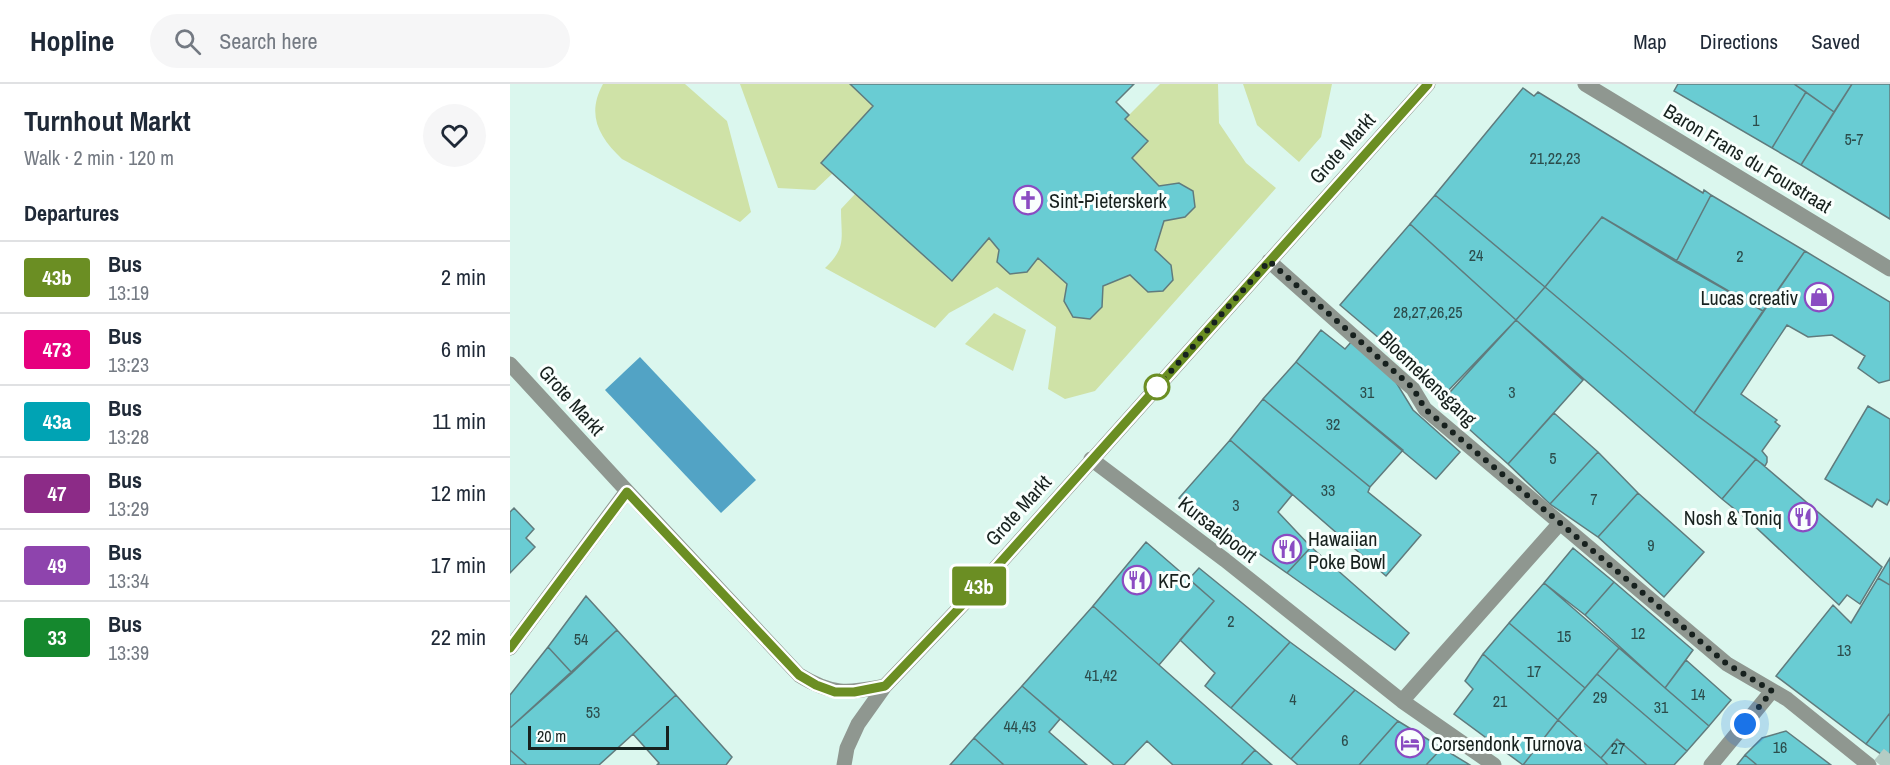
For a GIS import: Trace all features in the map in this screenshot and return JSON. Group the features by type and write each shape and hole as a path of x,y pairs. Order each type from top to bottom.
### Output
{"street":[{"name":"Grote Markt","path":"510,364 799,675 835,692 854,692 885,686 966,601 1428,84"},
{"name":"Baron Frans du Fourstraat","path":"1585,84 1890,269"},
{"name":"Bloemekensgang","path":"1269,261 1413,388 1425,409 1727,664 1787,699 1869,765"},
{"name":"Kursaalpoort","path":"1092,459 1225,560 1402,701 1494,765"},
{"path":"510,648 627,492"},
{"path":"1402,701 1560,523"},
{"path":"844,765 847,748 858,724 885,686"},
{"path":"1711,765 1772,691"}],"green space":[{"path":"603,84 685,84 727,121 751,212 740,222 622,159 601,134 595,116 598,95"},
{"path":"740,84 850,84 873,106 821,162 833,173 815,190 778,188"},
{"path":"1160,84 1218,84 1219,123 1246,163 1276,188 1095,391 1065,399 1048,389 1056,327 997,287 949,313 935,328 825,268 840,248 841,209 855,194 951,281 989,238 999,250 998,262 1010,274 1027,272 1038,258 1067,284 1064,301 1073,317 1090,319 1102,307 1103,286 1130,275 1148,291 1163,291 1173,280 1171,265 1155,250 1164,221 1185,217 1195,207 1193,191 1179,183 1159,186 1132,158 1148,141 1125,119"},
{"path":"1243,84 1332,84 1321,137 1299,162 1257,125"},
{"path":"994,313 1026,330 1013,371 965,344"}],"water":[{"path":"640,357 756,480 721,513 605,390"}],"building":[{"name":"Sint-Pieterskerk","path":"850,84 1134,84 1116,102 1129,115 1125,119 1148,141 1132,158 1159,186 1179,183 1193,191 1195,207 1185,217 1164,221 1155,250 1171,265 1173,280 1163,291 1148,292 1130,275 1103,286 1102,307 1090,319 1073,317 1064,301 1067,284 1038,258 1027,272 1010,274 997,262 999,250 989,238 952,281 821,163 873,106"},
{"path":"1678,84 1794,84 1806,92 1772,148 1674,91"},
{"path":"1794,84 1852,84 1834,112"},
{"path":"1852,84 1890,84 1890,219 1801,165"},
{"path":"1523,88 1534,96 1538,92 1703,193 1704,190 1711,195 1676,262 1602,217 1545,287 1435,195"},
{"path":"1806,92 1834,112 1801,165 1772,148"},
{"path":"1435,195 1545,287 1516,320 1410,224"},
{"path":"1711,195 1805,251 1763,311 1676,262"},
{"path":"1602,217 1763,311 1694,413 1545,287"},
{"path":"1410,224 1516,320 1445,394 1340,305"},
{"path":"1805,251 1890,302 1890,380 1879,383 1858,368 1865,356 1832,335 1808,337 1787,325 1741,394 1777,420 1775,422 1780,426 1762,451 1767,457 1765,466 1694,413"},
{"path":"1545,287 1694,413 1756,459 1722,499 1516,320"},
{"path":"1516,320 1583,380 1508,464 1440,403"},
{"path":"1321,330 1345,349 1352,341 1391,374 1413,410 1460,452 1436,479 1296,362"},
{"path":"1296,362 1403,450 1370,487 1263,399"},
{"path":"1263,399 1370,487 1368,492 1421,535 1386,576 1230,440"},
{"path":"1868,406 1890,419 1890,499 1887,505 1877,499 1872,507 1825,479"},
{"path":"1554,413 1598,452 1550,504 1508,464"},
{"path":"1230,440 1292,495 1278,512 1311,547 1287,573 1179,498"},
{"path":"1598,452 1638,493 1598,537 1550,504"},
{"path":"1756,459 1882,567 1860,604 1847,595 1839,605 1748,520 1722,499"},
{"path":"1638,493 1704,552 1664,597 1598,537"},
{"path":"514,508 534,529 526,538 535,547 510,573 510,512"},
{"path":"1146,542 1214,601 1159,665 1093,606"},
{"path":"1311,547 1409,633 1395,650 1287,573"},
{"path":"1573,548 1614,582 1585,615 1544,583"},
{"path":"1890,558 1890,585 1878,578"},
{"path":"1199,568 1290,642 1231,708 1205,686 1215,673 1180,640 1214,601 1189,579"},
{"path":"1878,578 1890,585 1890,713 1866,744 1776,676 1833,605 1851,623"},
{"path":"1614,582 1693,650 1665,688 1585,615"},
{"path":"1544,583 1619,648 1585,688 1509,623"},
{"path":"586,596 617,630 572,673 548,647"},
{"path":"1093,606 1255,750 1241,765 1173,765 1147,741 1124,765 1114,765 1022,686"},
{"path":"1509,623 1585,688 1558,720 1483,654"},
{"path":"617,630 676,695 599,765 527,765 510,750 510,728"},
{"path":"1290,642 1355,690 1291,759 1231,708"},
{"path":"548,647 572,673 510,728 510,695"},
{"path":"1619,648 1709,726 1687,751 1597,674"},
{"path":"1483,654 1558,720 1523,765 1454,714 1473,689 1465,681"},
{"path":"1686,660 1731,700 1709,726 1665,688"},
{"path":"1597,674 1687,751 1674,765 1647,765 1617,739 1601,758 1558,720"},
{"path":"1022,686 1060,719 1049,732 1087,765 1004,765 974,738"},
{"path":"1355,690 1398,721 1359,765 1298,765 1291,759"},
{"path":"676,695 732,757 726,765 657,765 659,763 633,734"},
{"path":"1890,713 1890,760 1866,744"},
{"path":"1558,720 1601,758 1608,765 1523,765"},
{"path":"1398,721 1442,748 1426,765 1359,765"},
{"path":"1786,731 1831,765 1757,765 1745,755 1762,738"},
{"path":"974,738 1004,765 950,765"},
{"path":"1617,739 1647,765 1608,765 1601,758"},
{"path":"1442,748 1470,765 1426,765"},
{"path":"510,750 527,765 510,765"},
{"path":"1255,750 1272,765 1241,765"},
{"path":"1745,755 1757,765 1737,765"}],"tunnel":[{"path":"1880,765 1890,753"}],"bus line":[{"name":"43b","path":"510,648 627,492 799,675 835,692 854,692 885,686 966,601 1428,84"}],"place":[{"name":"Sint-Pieterskerk","path":"1028,200"},
{"name":"Lucas creativ","path":"1819,297"},
{"name":"Nosh & Toniq","path":"1803,517"},
{"name":"Hawaiian Poke Bowl","path":"1287,549"},
{"name":"KFC","path":"1137,580"},
{"name":"Corsendonk Turnova","path":"1410,743"}],"route":[{"path":"1157,387 1269,261 1413,388 1425,409 1727,664 1772,691 1745,724"}]}
